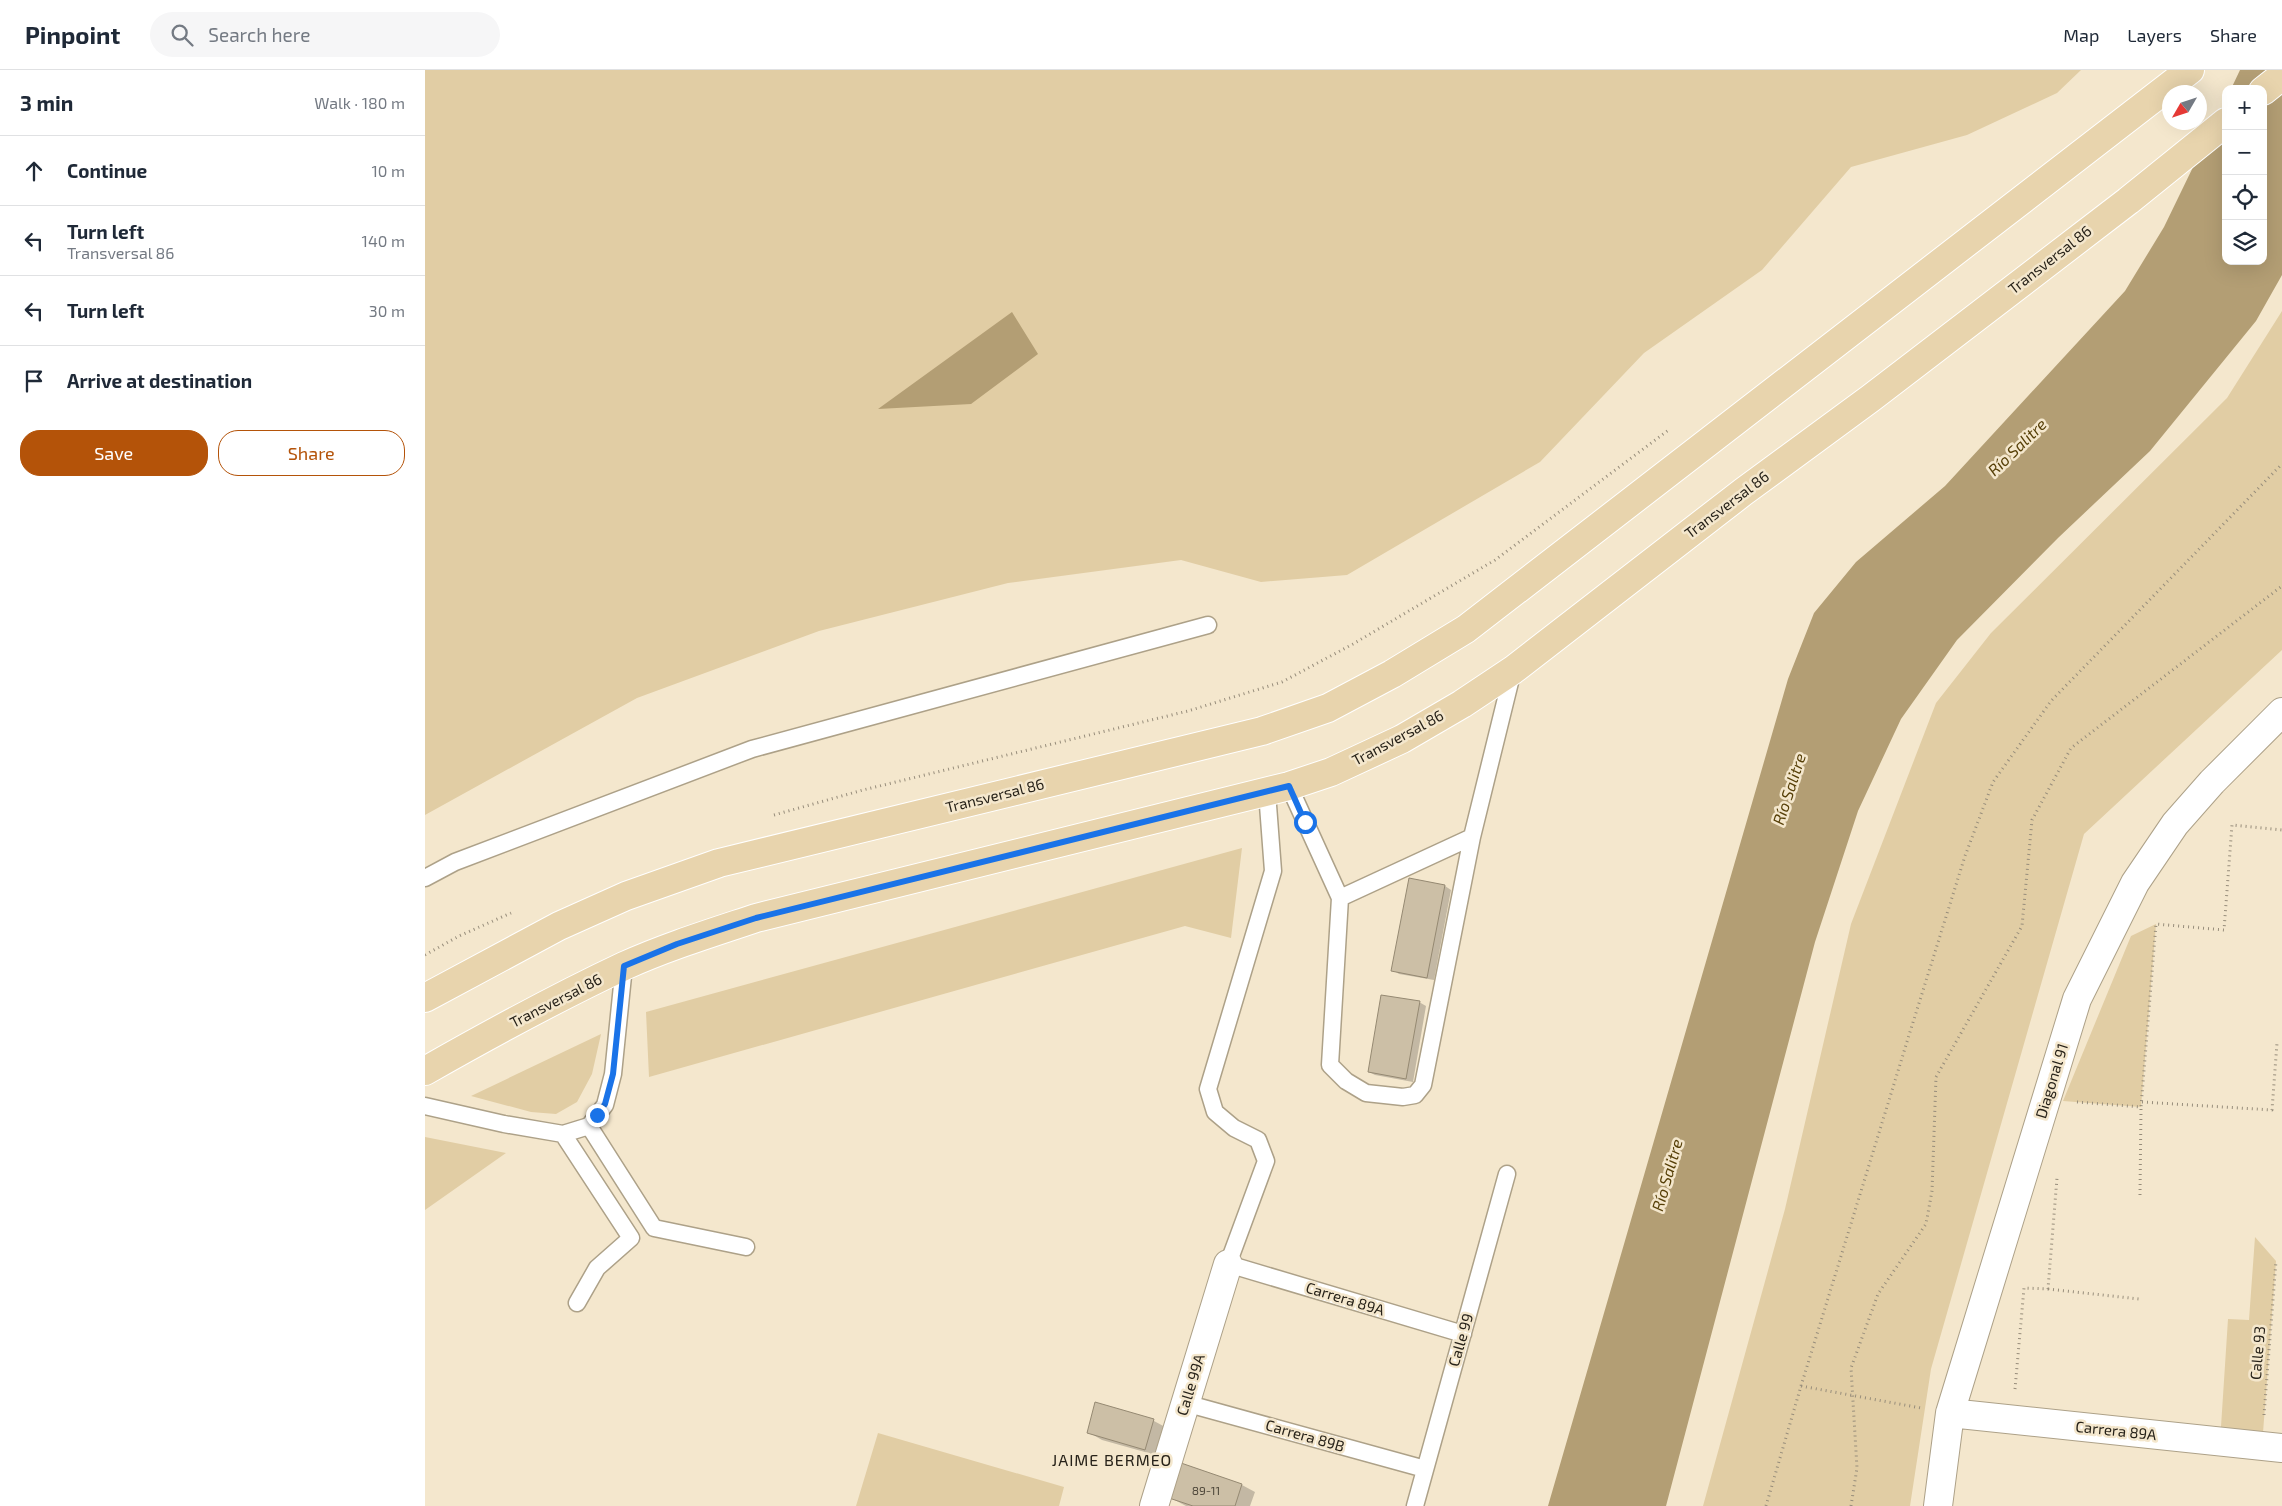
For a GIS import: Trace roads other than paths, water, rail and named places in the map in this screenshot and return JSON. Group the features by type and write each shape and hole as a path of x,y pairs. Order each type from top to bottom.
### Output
{"main road":[{"name":"Transversal 86","path":"425,998 559,926 626,896 719,863 1262,731 1328,708 1392,674 1466,629 2190,70"},
{"path":"2267,88 2282,76"},
{"name":"Transversal 86","path":"425,1072 480,1040 624,966 677,944 756,918 1278,789 1331,772 1402,739 1462,704 1513,670 1743,492 1871,398 2128,201 2222,125"}],"street":[{"name":"Diagonal 91","path":"1938,1506 1950,1413 2077,1000 2135,883 2175,824 2212,782 2282,712"},
{"name":"Calle 99A","path":"1154,1506 1228,1264"},
{"name":"Carrera 89A","path":"1950,1413 2272,1447"}],"lane":[{"path":"425,878 455,862 752,749 1208,625"},
{"path":"1278,789 1340,898 1330,1065 1346,1081 1366,1093 1403,1097 1415,1095 1423,1085 1472,837 1513,670"},
{"path":"1228,1264 1266,1162 1258,1140 1234,1128 1215,1112 1208,1089 1273,871 1278,789"},
{"path":"1340,898 1472,837"},
{"path":"425,1106 504,1124 563,1134 589,1126 605,1104 613,1074 624,966"},
{"path":"589,1126 654,1228 746,1247"},
{"path":"563,1134 631,1238 597,1268 577,1303"},
{"name":"Calle 99","path":"1415,1506 1507,1174"},
{"name":"Carrera 89A","path":"1228,1264 1463,1334"},
{"name":"Carrera 89B","path":"1185,1403 1425,1470"}],"water":[{"name":"Río Salitre","path":"2240,70 2282,70 2282,275 2256,321 2150,451 2058,538 1957,640 1901,719 1858,811 1815,942 1666,1506 1548,1506 1788,679 1814,613 1856,562 1945,486 2125,291 2164,227 2222,107 2222,265 2267,265 2267,85 2233,85"},
{"path":"1012,312 1038,354 971,404 878,409"}],"district":[{"name":"JAIME BERMEO","path":"1112,1460"}]}
